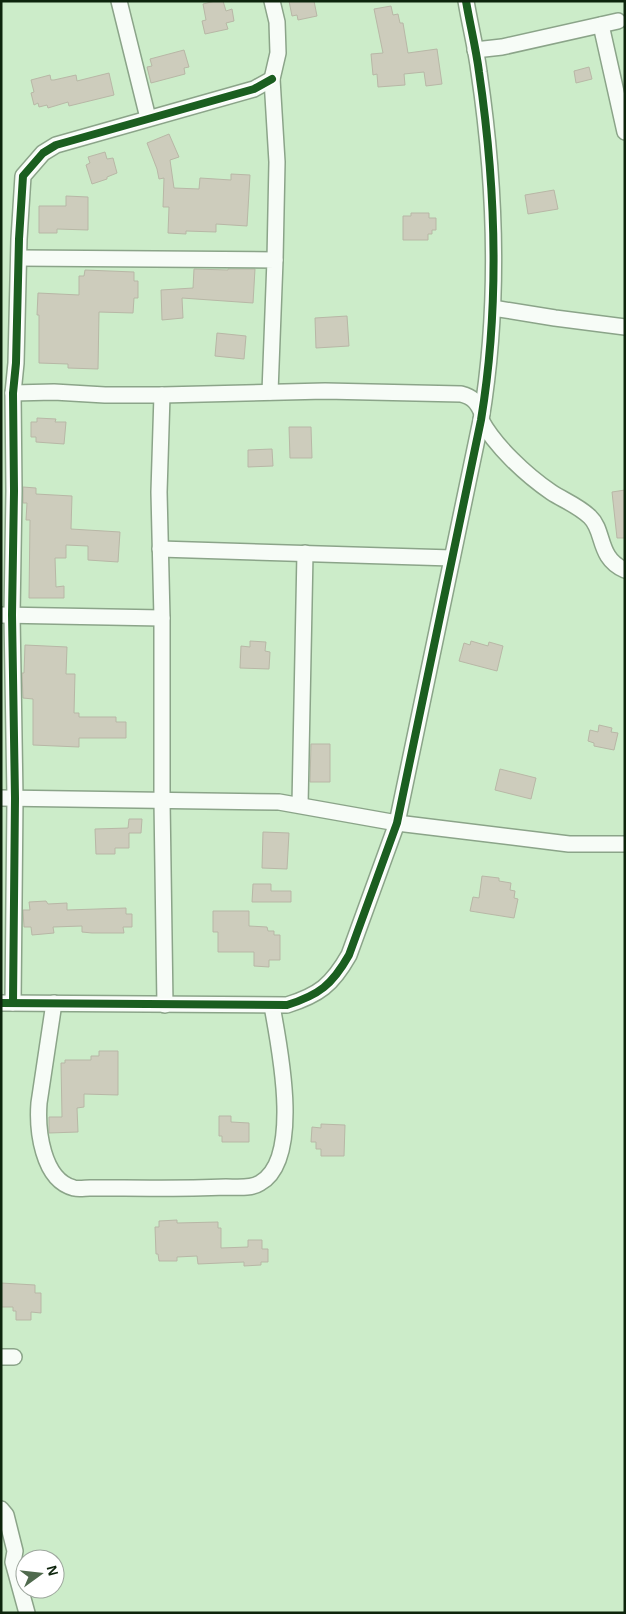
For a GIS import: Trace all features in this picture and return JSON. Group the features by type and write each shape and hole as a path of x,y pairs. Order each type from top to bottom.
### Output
{"street":[{"path":"119,1 148,118"},
{"path":"270,392 278,162 272,79 278,53 277,22 272,1"},
{"path":"272,79 254,89 56,145 42,154 23,176 19,258 9,364 13,393 14,490 7,615 7,1003 286,1005 306,999 328,985 342,967 355,940 397,823 482,416 493,308 495,266 491,180 479,71 466,1"},
{"path":"475,50 502,47 618,21"},
{"path":"601,25 625,132"},
{"path":"19,258 275,260"},
{"path":"493,308 625,327"},
{"path":"13,393 54,392 105,395 162,395 371,391 461,394 468,396 476,401 489,434 515,462 549,490 591,517 608,558 625,570"},
{"path":"162,395 159,492 162,618 165,1005"},
{"path":"160,549 452,558"},
{"path":"300,805 305,553"},
{"path":"7,615 162,618"},
{"path":"8,798 279,802 397,823 569,844 625,844"},
{"path":"54,1003 39,1103 40,1141 46,1160 60,1180 74,1188 212,1188 250,1186 263,1181 275,1166 281,1152 285,1119 284,1076 272,1006"},
{"path":"1,1509 6,1514 15,1552 13,1562 27,1613"}],"building":[{"path":"223,1 226,11 232,9 234,21 226,23 228,29 205,34 202,21 206,20 203,4"},
{"path":"289,1 314,1 317,16 298,20 297,15 292,16"},
{"path":"391,6 393,15 398,14 400,23 403,23 408,53 437,49 442,84 426,86 424,72 404,74 405,85 378,87 377,74 373,75 371,54 383,53 374,9"},
{"path":"184,50 189,67 184,68 185,74 151,83 147,67 152,66 150,59"},
{"path":"589,67 592,79 576,83 574,71"},
{"path":"109,73 114,95 69,106 68,102 48,108 47,105 39,107 38,103 34,105 31,93 34,92 31,80 50,75 51,80 54,80 76,75 77,81"},
{"path":"169,134 179,157 170,160 174,188 199,189 200,178 231,180 231,174 250,175 247,226 216,224 216,232 186,231 186,234 168,233 169,207 163,207 164,178 159,179 147,143"},
{"path":"105,152 107,159 113,158 117,173 92,184 86,165 90,163 88,157"},
{"path":"554,190 558,209 528,214 525,195"},
{"path":"66,196 88,197 88,230 57,229 57,233 39,233 39,206 66,206"},
{"path":"411,213 429,213 429,218 436,218 436,230 432,230 432,234 428,234 428,240 403,240 403,216 411,216"},
{"path":"194,269 255,269 253,303 182,298 183,318 162,320 161,290 193,288"},
{"path":"85,270 134,272 134,281 138,281 138,298 134,298 133,313 99,312 98,369 68,368 68,364 39,363 38,293 79,295 79,276 84,276"},
{"path":"347,316 349,346 316,348 315,318"},
{"path":"217,333 246,336 244,359 215,356"},
{"path":"37,418 56,419 55,422 66,422 64,444 36,442 36,437 31,437 31,422 37,422"},
{"path":"289,427 311,427 312,458 290,458"},
{"path":"272,449 273,466 248,467 248,450"},
{"path":"23,487 36,488 36,494 72,496 71,529 120,532 118,562 88,560 88,546 66,545 66,558 55,558 56,587 64,586 64,598 29,598 30,520 26,520 27,503 23,503"},
{"path":"625,490 625,538 617,538 612,492"},
{"path":"250,641 266,642 265,651 270,652 269,669 240,668 241,646 250,647"},
{"path":"471,641 488,646 489,642 503,646 497,671 459,661 464,643 470,645"},
{"path":"25,645 67,647 66,674 75,674 74,713 79,713 79,717 116,717 116,722 126,722 126,738 79,738 79,747 33,745 33,699 23,698 22,673 24,673"},
{"path":"599,725 612,728 611,732 618,733 614,750 594,746 594,743 588,741 590,730 598,732"},
{"path":"311,744 330,744 330,782 310,782"},
{"path":"500,769 536,778 531,799 495,790"},
{"path":"129,819 142,819 141,833 129,833 129,848 115,848 115,854 96,854 95,829 128,828"},
{"path":"263,832 289,833 287,869 262,868"},
{"path":"482,876 499,878 499,881 511,883 510,890 515,891 514,898 518,899 514,918 470,911 473,897 479,898"},
{"path":"253,884 271,884 271,891 291,891 291,902 252,902"},
{"path":"46,901 48,904 67,903 67,910 126,908 126,914 132,914 132,927 123,927 124,933 92,933 82,932 82,926 53,927 54,933 32,935 31,927 24,927 23,910 30,910 29,902"},
{"path":"213,911 249,911 249,926 267,927 268,931 274,931 274,935 280,935 280,960 269,960 269,967 254,966 254,952 218,952 218,932 213,932"},
{"path":"99,1051 118,1051 118,1095 84,1094 84,1107 77,1108 78,1132 49,1133 49,1117 62,1117 61,1063 65,1063 65,1060 91,1060 91,1056 99,1056"},
{"path":"219,1116 231,1116 231,1122 249,1123 249,1142 222,1142 222,1136 219,1136"},
{"path":"321,1124 345,1125 344,1156 321,1156 321,1149 316,1149 316,1142 311,1142 312,1127 321,1128"},
{"path":"177,1220 177,1223 218,1222 218,1228 221,1228 221,1248 248,1247 248,1240 262,1240 262,1249 268,1249 268,1262 261,1262 261,1265 244,1266 244,1262 198,1264 197,1256 177,1257 177,1261 159,1261 158,1254 156,1254 155,1227 159,1227 159,1221"},
{"path":"1,1283 35,1285 35,1293 41,1293 41,1313 31,1312 31,1320 16,1320 16,1311 13,1311 13,1307 1,1307"}],"cycle path":[{"path":"1,1003 287,1005 324,988 337,974 349,955 397,823 481,420 487,377 493,290 492,202 485,115 478,63 466,1"},
{"path":"13,1003 15,798 12,615 13,393 16,363 19,239 23,176 43,153 56,145 254,89 272,79"}]}
